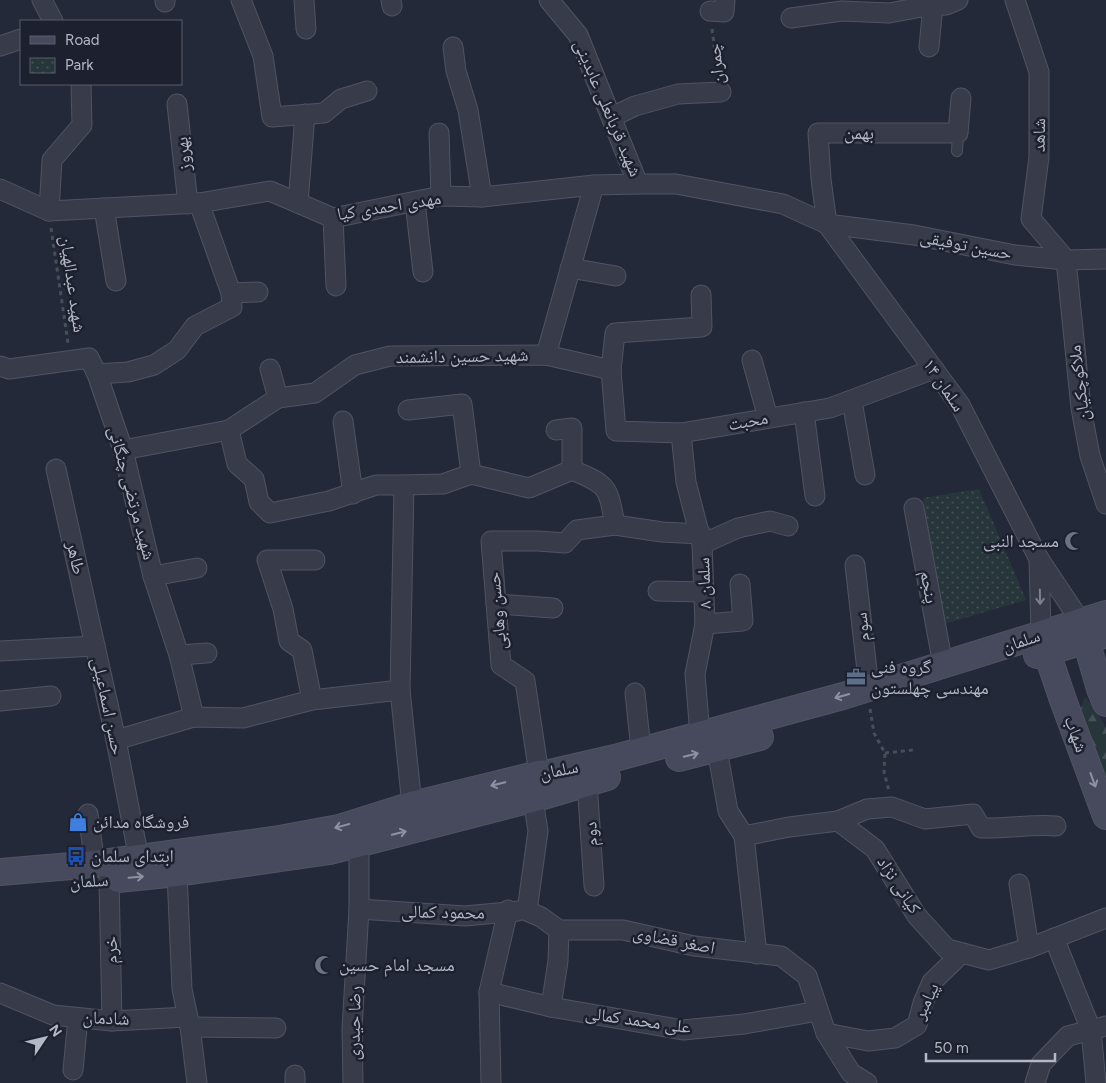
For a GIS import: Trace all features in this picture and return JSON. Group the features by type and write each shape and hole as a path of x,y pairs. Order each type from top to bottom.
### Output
{"main road":[{"name":"سلمان","path":"869,697 943,665 1091,632 1106,614"},
{"path":"1091,632 1103,696"},
{"name":"سلمان","path":"0,887 102,872 139,859 274,840 340,828 412,804 539,774 586,774 668,760 709,742 869,697 1044,643"},
{"name":"شهاب","path":"1044,643 1106,816"},
{"path":"1063,700 1068,689 1078,682 1090,682 1103,696"},
{"name":"سلمان","path":"0,872 177,874 330,852 533,799 641,750 709,742"}],"street":[{"path":"42,0 52,20"},
{"path":"241,0 263,56 272,117 324,113 341,98 367,92"},
{"path":"304,0 306,29"},
{"name":"شهید قربانعلی عابدینی","path":"549,0 578,34 638,184 676,184 783,204 827,224"},
{"name":"شاهد","path":"1016,0 1039,72 1039,157 1031,219 1066,260"},
{"path":"791,18 841,5 889,14 945,2"},
{"path":"929,46 945,2"},
{"path":"0,46 20,39"},
{"path":"453,47 456,71 468,110 482,197"},
{"path":"49,210 52,160 82,125 81,85"},
{"name":"چمران","path":"612,117 634,106 678,94 720,92"},
{"name":"بهمن","path":"827,224 820,179 818,133 957,142 960,98"},
{"name":"بهروز","path":"178,104 193,203 231,293"},
{"path":"298,203 305,114"},
{"path":"439,133 440,196"},
{"name":"مهدی احمدی کیا","path":"0,189 49,210 193,203 270,191 334,218 440,196 482,197 594,185 638,184"},
{"path":"546,355 594,185"},
{"path":"415,202 423,272"},
{"path":"104,208 116,281"},
{"path":"334,218 336,286"},
{"name":"حسین توفیقی","path":"827,224 914,235 1015,255 1066,260 1106,259"},
{"name":"سلمان ۱۴","path":"827,224 960,405 1039,559 1091,632"},
{"name":"ملاکوچکیان","path":"1066,260 1081,408 1098,455 1106,504"},
{"path":"570,268 616,276"},
{"path":"97,374 128,372 154,365 177,350 195,326 232,307 231,293 258,292"},
{"path":"611,370 615,333 702,327 701,295"},
{"name":"شهید حسین دانشمند","path":"123,450 229,430 278,398 315,393 355,365 390,356 546,355 611,370"},
{"name":"شهید مرتضی چنگانی","path":"0,366 9,369 89,358 97,374 123,450 153,576 180,655 194,717"},
{"path":"752,360 768,418"},
{"path":"270,369 278,398"},
{"name":"محبت","path":"611,370 616,430 681,433 830,408 934,369"},
{"path":"852,401 865,475"},
{"path":"408,410 462,404 471,474"},
{"path":"804,412 815,496"},
{"path":"343,420 353,494"},
{"path":"556,430 572,428 572,470"},
{"path":"229,430 237,464 254,478 259,502 270,513 329,501 376,485 443,484 471,474 529,488 572,470 597,480 610,495 615,525 702,539 770,521 788,526"},
{"name":"سلمان ۸","path":"681,433 686,482 702,539 705,624 695,674 709,742"},
{"name":"طاهر","path":"56,469 95,646"},
{"path":"404,485 400,690 412,804"},
{"name":"پنجم","path":"914,508 943,665"},
{"name":"حسن وهابی","path":"539,774 525,681 501,665 491,541 565,543 577,530 615,525"},
{"name":"سلمان ۱۴","path":"1039,559 1044,643"},
{"path":"312,700 302,650 289,641 283,609 267,560 315,560"},
{"name":"سوم","path":"854,565 869,697"},
{"path":"153,576 197,568"},
{"path":"705,624 743,621 740,584"},
{"path":"658,591 704,592"},
{"path":"496,604 553,608"},
{"name":"حسن اسماعیلی","path":"0,651 95,646 116,740 139,859"},
{"path":"180,655 207,652"},
{"path":"116,740 194,717 243,718 312,700 400,690"},
{"path":"635,693 641,750"},
{"path":"0,701 51,696"},
{"path":"709,742 728,811 744,836 757,954"},
{"name":"دوم","path":"586,774 594,886"},
{"path":"533,799 538,831 527,911 541,917 558,930 558,961 551,1007"},
{"path":"744,836 789,827 838,822 867,809 892,807 925,820 973,814 981,828 1004,829 1038,825 1056,826"},
{"name":"خرم","path":"88,814 102,872 112,1021"},
{"name":"کیانی نژاد","path":"838,822 875,848 918,916 947,949 989,960 1028,948 1106,918"},
{"name":"رضا حیدری","path":"353,1083 352,1029 359,909 359,843"},
{"path":"177,874 182,989 197,1083"},
{"path":"1019,884 1028,948"},
{"name":"محمود کمالی","path":"359,909 465,916 508,910 527,911"},
{"path":"491,1083 489,992 508,910"},
{"name":"اصغر قضاوی","path":"558,930 623,930 694,946 781,956 807,976 826,1033 851,1073 867,1083"},
{"path":"1054,938 1099,1028 1096,1083"},
{"name":"پیامبر","path":"826,1033 868,1041 895,1038 916,1024 932,982 962,953"},
{"name":"علی محمد کمالی","path":"489,992 551,1007 683,1030 744,1024 818,1011"},
{"name":"شادمان","path":"0,994 53,1016 112,1021 188,1022 276,1028"},
{"path":"73,1070 78,1018"},
{"path":"1035,1083 1040,1064 1068,1036 1099,1028"}],"path":[{"name":"چمران","path":"717,6 720,92"},
{"name":"شهید عبدالهیان","path":"49,210 70,361"},
{"path":"869,697 874,733 885,753 884,772 892,807"},
{"path":"885,753 913,750"}],"green space":[{"path":"979,489 1026,600 944,624 923,498"},
{"path":"1085,697 1096,709 1106,728 1106,782 1078,716"}],"place":[{"name":"مسجد النبی","path":"1074,541"},
{"name":"گروه فنی مهندسی چهلستون","path":"856,677"},
{"name":"فروشگاه مدائن","path":"78,822"},
{"name":"ابتدای سلمان","path":"76,856"},
{"name":"مسجد امام حسین","path":"324,965"}]}
